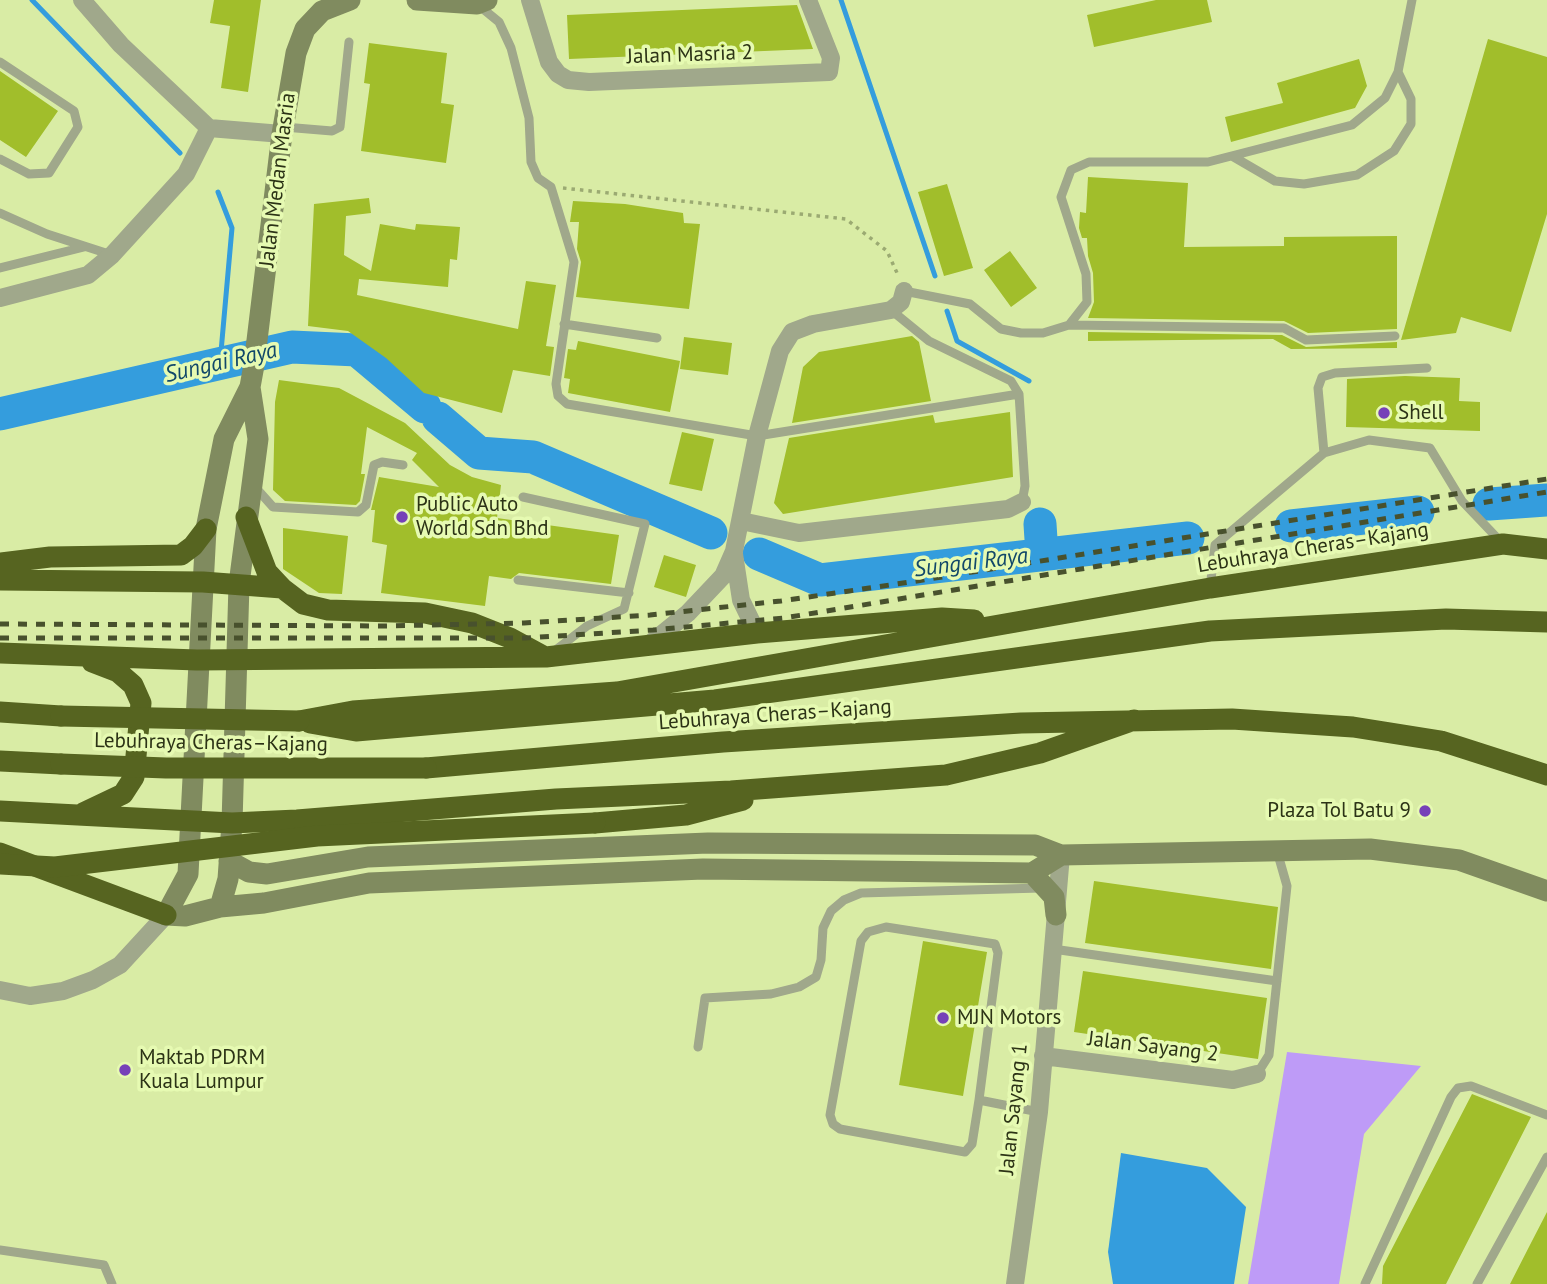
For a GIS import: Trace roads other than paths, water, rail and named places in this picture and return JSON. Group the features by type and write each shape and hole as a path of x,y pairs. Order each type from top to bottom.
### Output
{"highway":[{"path":"246,517 267,572 303,604 328,610 425,613 472,623 510,638 546,657"},
{"path":"0,556 181,555 193,546 206,529"},
{"name":"Lebuhraya Cheras–Kajang","path":"1004,623 1210,588 1503,544 1547,549"},
{"path":"0,564 50,557"},
{"path":"0,580 203,582 282,588"},
{"path":"0,653 197,660 546,657 757,634 942,618 1004,623"},
{"path":"299,721 356,731 688,703 1210,631 1446,619 1547,622"},
{"path":"299,721 353,710 617,692 1004,623"},
{"path":"75,816 123,794 134,777 141,702 133,685 118,672 77,657"},
{"name":"Lebuhraya Cheras–Kajang","path":"0,712 61,716 299,721"},
{"name":"Lebuhraya Cheras–Kajang","path":"0,761 179,768 426,768 723,742 1021,723 1232,719 1353,727 1441,741 1547,775"},
{"path":"0,811 232,822 946,775 1040,753 1134,720"},
{"path":"0,864 55,867 317,836 595,823 686,815 792,787"},
{"path":"0,853 166,915"}],"street":[{"path":"82,0 121,45 209,128 283,130"},
{"name":"Jalan Medan Masria","path":"166,915 188,874 197,660 206,529 224,439 250,387 283,130 296,53 318,6 350,0"},
{"path":"416,0 482,2"},
{"name":"Jalan Masria 2","path":"530,0 549,62 558,74 568,80 589,82 829,72 831,58 808,0"},
{"path":"0,298 88,275 112,255 186,174 209,128"},
{"path":"644,648 709,593 723,576 734,551 757,436 780,351 792,332 813,324 891,310 901,302 904,291"},
{"name":"Jalan Medan Masria","path":"220,907 229,861 232,822 239,584 258,439 250,387"},
{"path":"741,521 799,533 1008,509 1022,502"},
{"path":"734,551 741,600 757,634"},
{"path":"229,861 249,872 267,873 368,857 708,843 1035,845 1061,855 1370,849 1460,860 1547,891"},
{"path":"1039,880 1061,855"},
{"name":"Jalan Sayang 1","path":"1015,1284 1039,1112 1061,855"},
{"path":"0,990 30,996 63,991 93,980 120,965 166,915 192,915 220,907 264,903 369,883 703,869 1039,880 1054,897 1056,915"},
{"name":"Jalan Sayang 2","path":"1044,1056 1233,1080 1257,1074"}],"lane":[{"path":"1069,325 1087,302 1086,274 1061,197 1071,170 1089,162 1208,162 1352,125 1385,98 1398,72 1412,0"},
{"path":"482,2 499,22 511,48 529,118 531,162 538,178 551,187 573,262 556,384 558,396 568,404 757,436 1019,394"},
{"path":"283,130 332,131 340,127 349,42"},
{"path":"0,62 74,111 78,127 49,173 29,174 0,159"},
{"path":"1232,156 1275,181 1304,184 1357,175 1394,151 1411,124 1411,99 1398,72"},
{"path":"0,213 112,255"},
{"path":"0,268 86,247"},
{"path":"904,291 970,304 1001,329 1021,333 1043,333 1069,325 1284,328 1306,340 1395,336"},
{"path":"891,310 929,341 1011,381 1019,394 1025,486 1022,502"},
{"path":"564,324 657,338"},
{"path":"1324,453 1318,388 1322,377 1335,373 1427,368"},
{"path":"1210,588 1215,545 1324,453 1369,440 1430,448 1462,501 1503,544"},
{"path":"251,481 267,504 274,507 358,512 366,505 374,465 382,462 403,465"},
{"path":"523,497 645,524 624,609 587,625 546,657"},
{"path":"518,580 629,593"},
{"path":"1257,1074 1269,1055 1287,886 1277,850"},
{"path":"698,1047 705,998 771,994 799,987 816,976 821,960 822,928 831,911 844,900 861,893 1039,880"},
{"path":"886,927 995,944 998,953 979,1100 972,1144 965,1152 840,1129 833,1124 830,1115 861,942 868,932 886,927"},
{"path":"1053,948 1277,981"},
{"path":"1365,1284 1451,1097 1458,1088 1471,1086 1547,1115"},
{"path":"979,1100 1039,1112"},
{"path":"1476,1284 1547,1157"},
{"path":"0,1250 104,1265 112,1284"}],"water":[{"path":"1121,1153 1207,1168 1246,1207 1234,1284 1113,1284 1108,1252"}],"waterway":[{"path":"32,0 180,153"},
{"path":"841,0 935,276"},
{"path":"218,192 232,228 220,363"},
{"path":"947,311 957,341 1029,381"},
{"name":"Sungai Raya","path":"0,414 292,347 357,350 425,407"},
{"name":"Sungai Raya","path":"438,418 479,453 533,457 711,533"},
{"name":"Sungai Raya","path":"1489,504 1547,500"},
{"name":"Sungai Raya","path":"1291,526 1418,512"},
{"path":"1040,524 1042,555"},
{"name":"Sungai Raya","path":"759,554 820,580 1188,538"}],"railway":[{"path":"0,624 385,626 524,623 650,615 781,601 917,581 1547,479"},
{"path":"0,638 525,638 784,618 1547,492"}],"place":[{"name":"Shell","path":"1384,413"},
{"name":"Public Auto World Sdn Bhd","path":"402,517"},
{"name":"Plaza Tol Batu 9","path":"1425,811"},
{"name":"MJN Motors","path":"943,1018"},
{"name":"Maktab PDRM Kuala Lumpur","path":"125,1070"}]}
